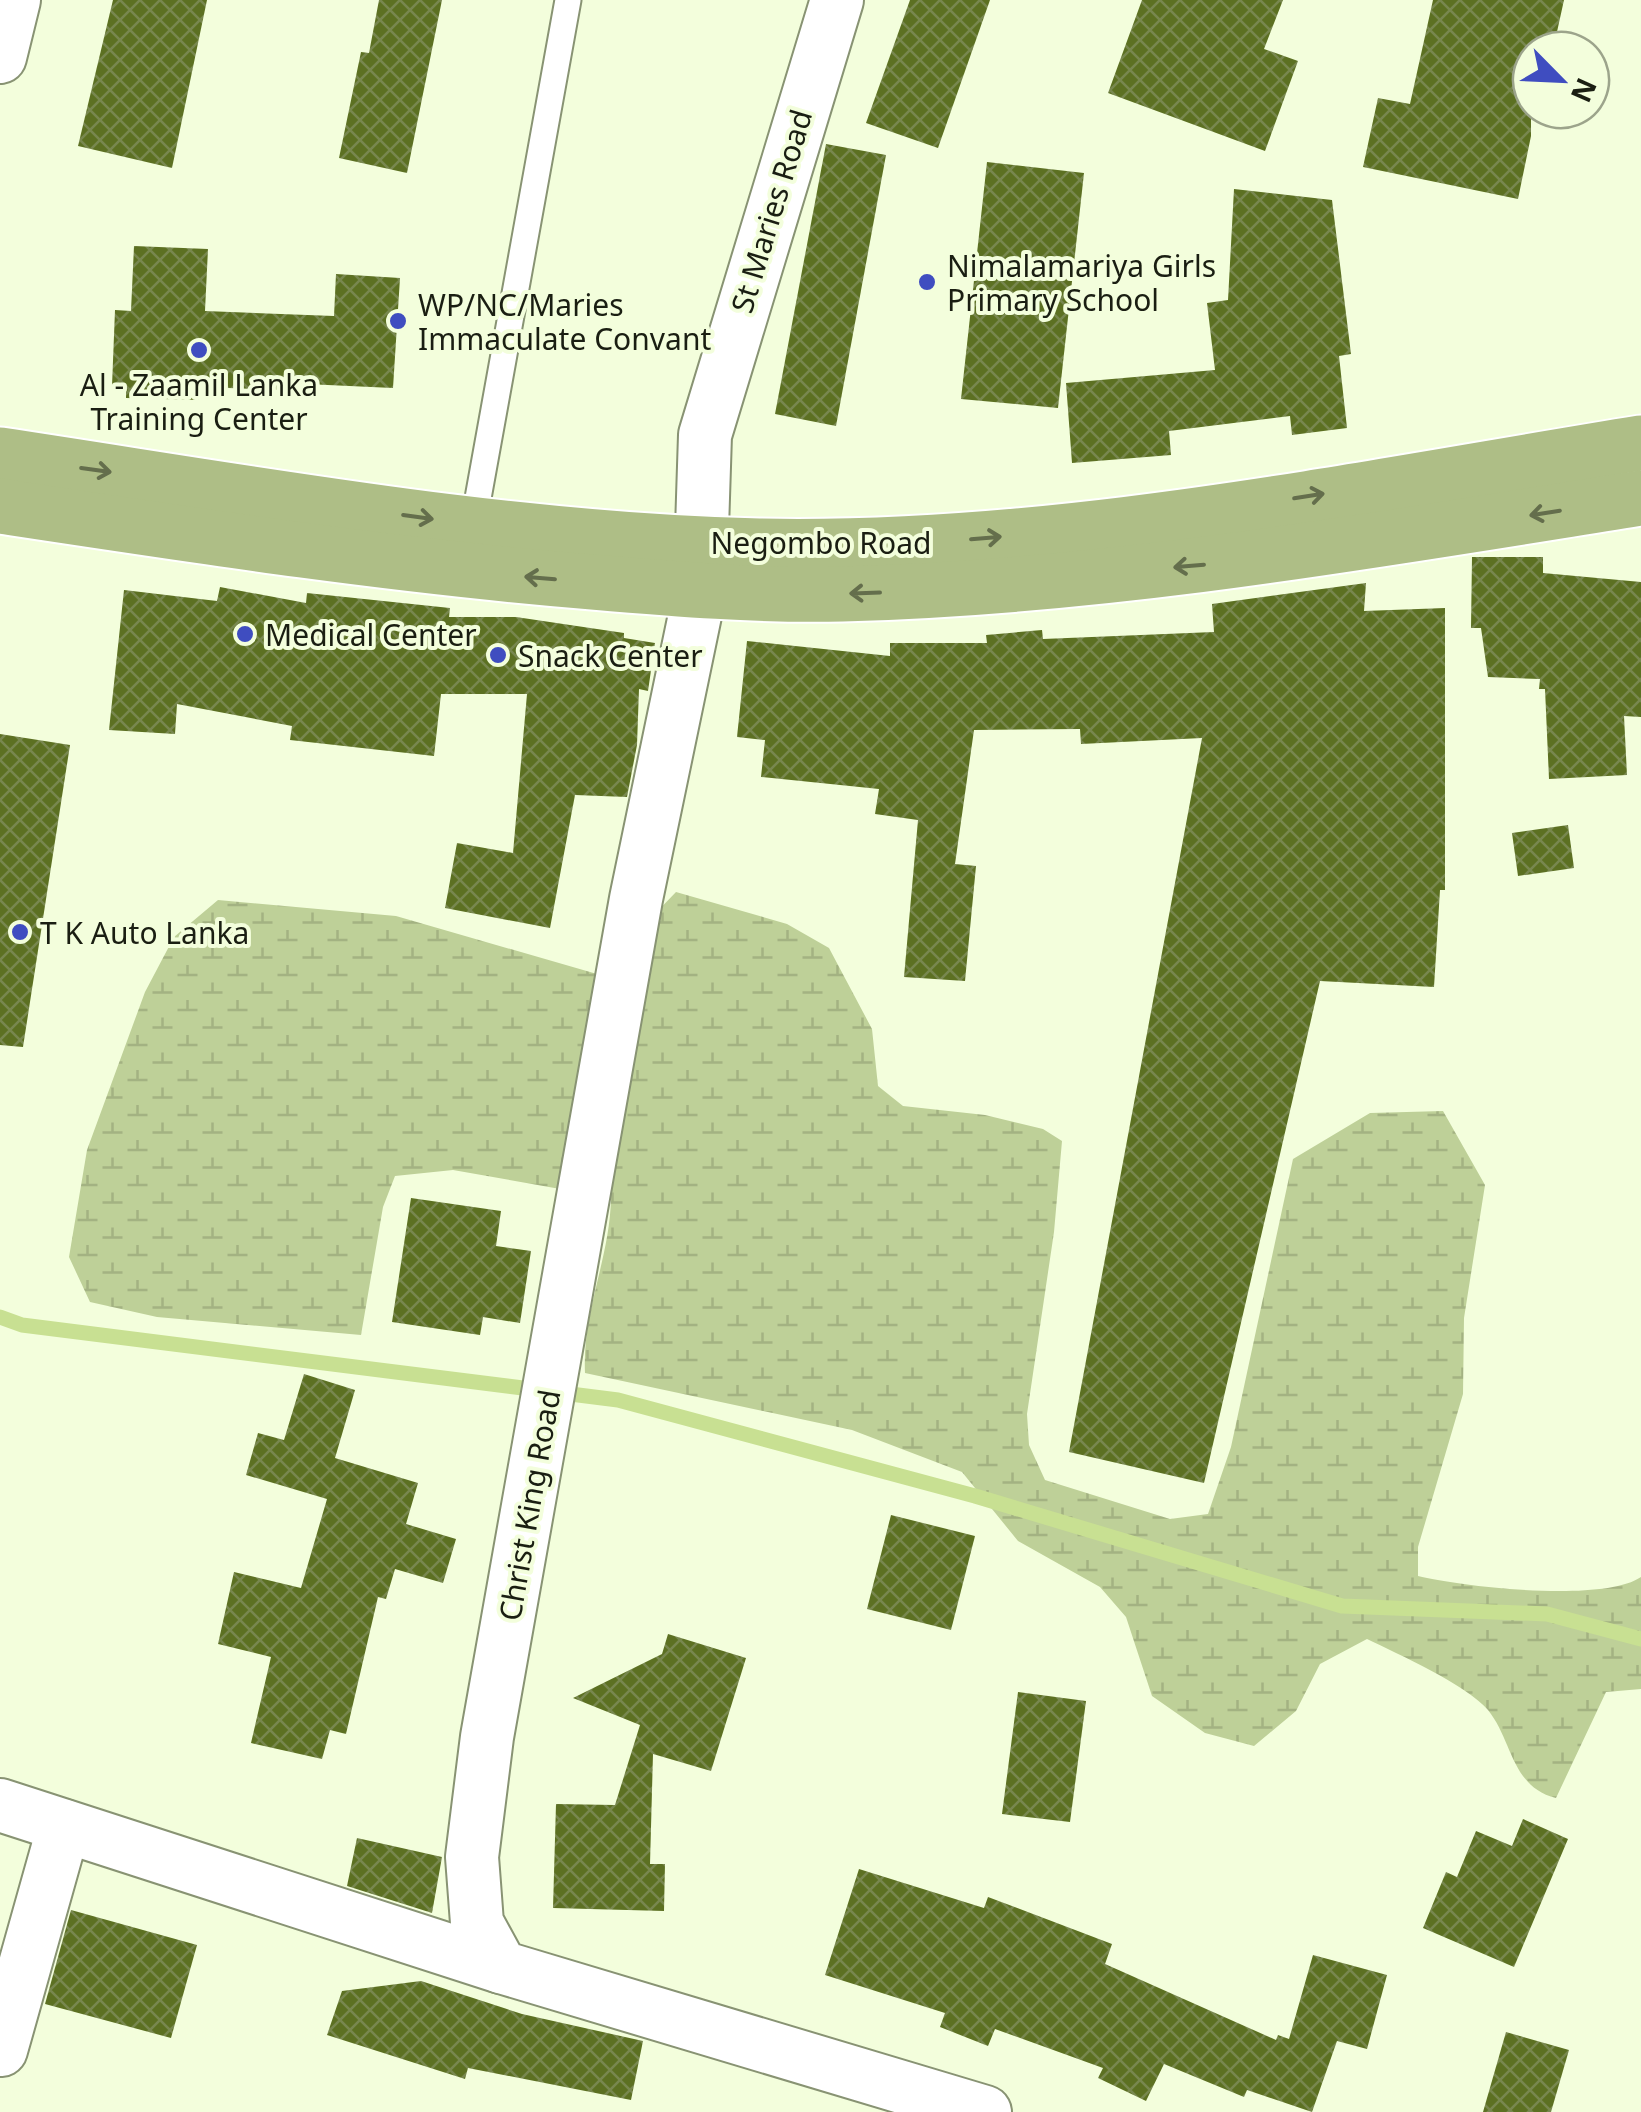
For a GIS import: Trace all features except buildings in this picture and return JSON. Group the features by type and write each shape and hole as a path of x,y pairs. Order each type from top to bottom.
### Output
{"highway":[{"name":"Negombo Road","path":"0,506 421,568 700,567 864,545 1051,532 1234,508 1641,443"},
{"name":"Negombo Road","path":"0,455 473,526 700,567 933,590 1248,561 1641,498"}],"street":[{"path":"0,57 14,0"},
{"name":"St Maries Road","path":"700,567 705,435 837,0"},
{"name":"Christ King Road","path":"501,1968 477,1923 472,1857 487,1736 636,899 700,567"},
{"path":"0,1805 501,1968 984,2112"},
{"path":"2,2050 64,1826"}],"lane":[{"path":"473,526 568,0"}],"green space":[{"path":"676,892 787,924 829,948 872,1029 878,1086 903,1106 985,1115 1043,1129 1062,1141 1054,1232 1027,1414 1029,1445 1045,1480 1170,1519 1208,1514 1231,1447 1293,1159 1370,1113 1443,1111 1485,1185 1464,1318 1463,1394 1418,1547 1418,1576 1498,1588 1566,1591 1622,1585 1641,1577 1641,1689 1606,1692 1556,1798 1541,1792 1521,1773 1496,1722 1478,1700 1367,1639 1320,1664 1296,1711 1254,1746 1205,1733 1152,1696 1126,1617 1100,1587 1018,1541 962,1472 852,1430 585,1373 588,1328 611,1198 453,1170 395,1176 383,1207 361,1335 157,1317 90,1302 69,1257 87,1150 145,992 174,937 218,900 396,916 597,974"}],"waterway":[{"path":"0,1317 22,1325 618,1400 975,1496 1342,1606 1547,1614 1641,1639"}],"place":[{"name":"Nimalamariya Girls Primary School","path":"927,282"},
{"name":"WP/NC/Maries Immaculate Convant","path":"398,321"},
{"name":"Al - Zaamil Lanka Training Center","path":"199,350"},
{"name":"Medical Center","path":"245,634"},
{"name":"Snack Center","path":"498,655"},
{"name":"T K Auto Lanka","path":"20,932"}]}
